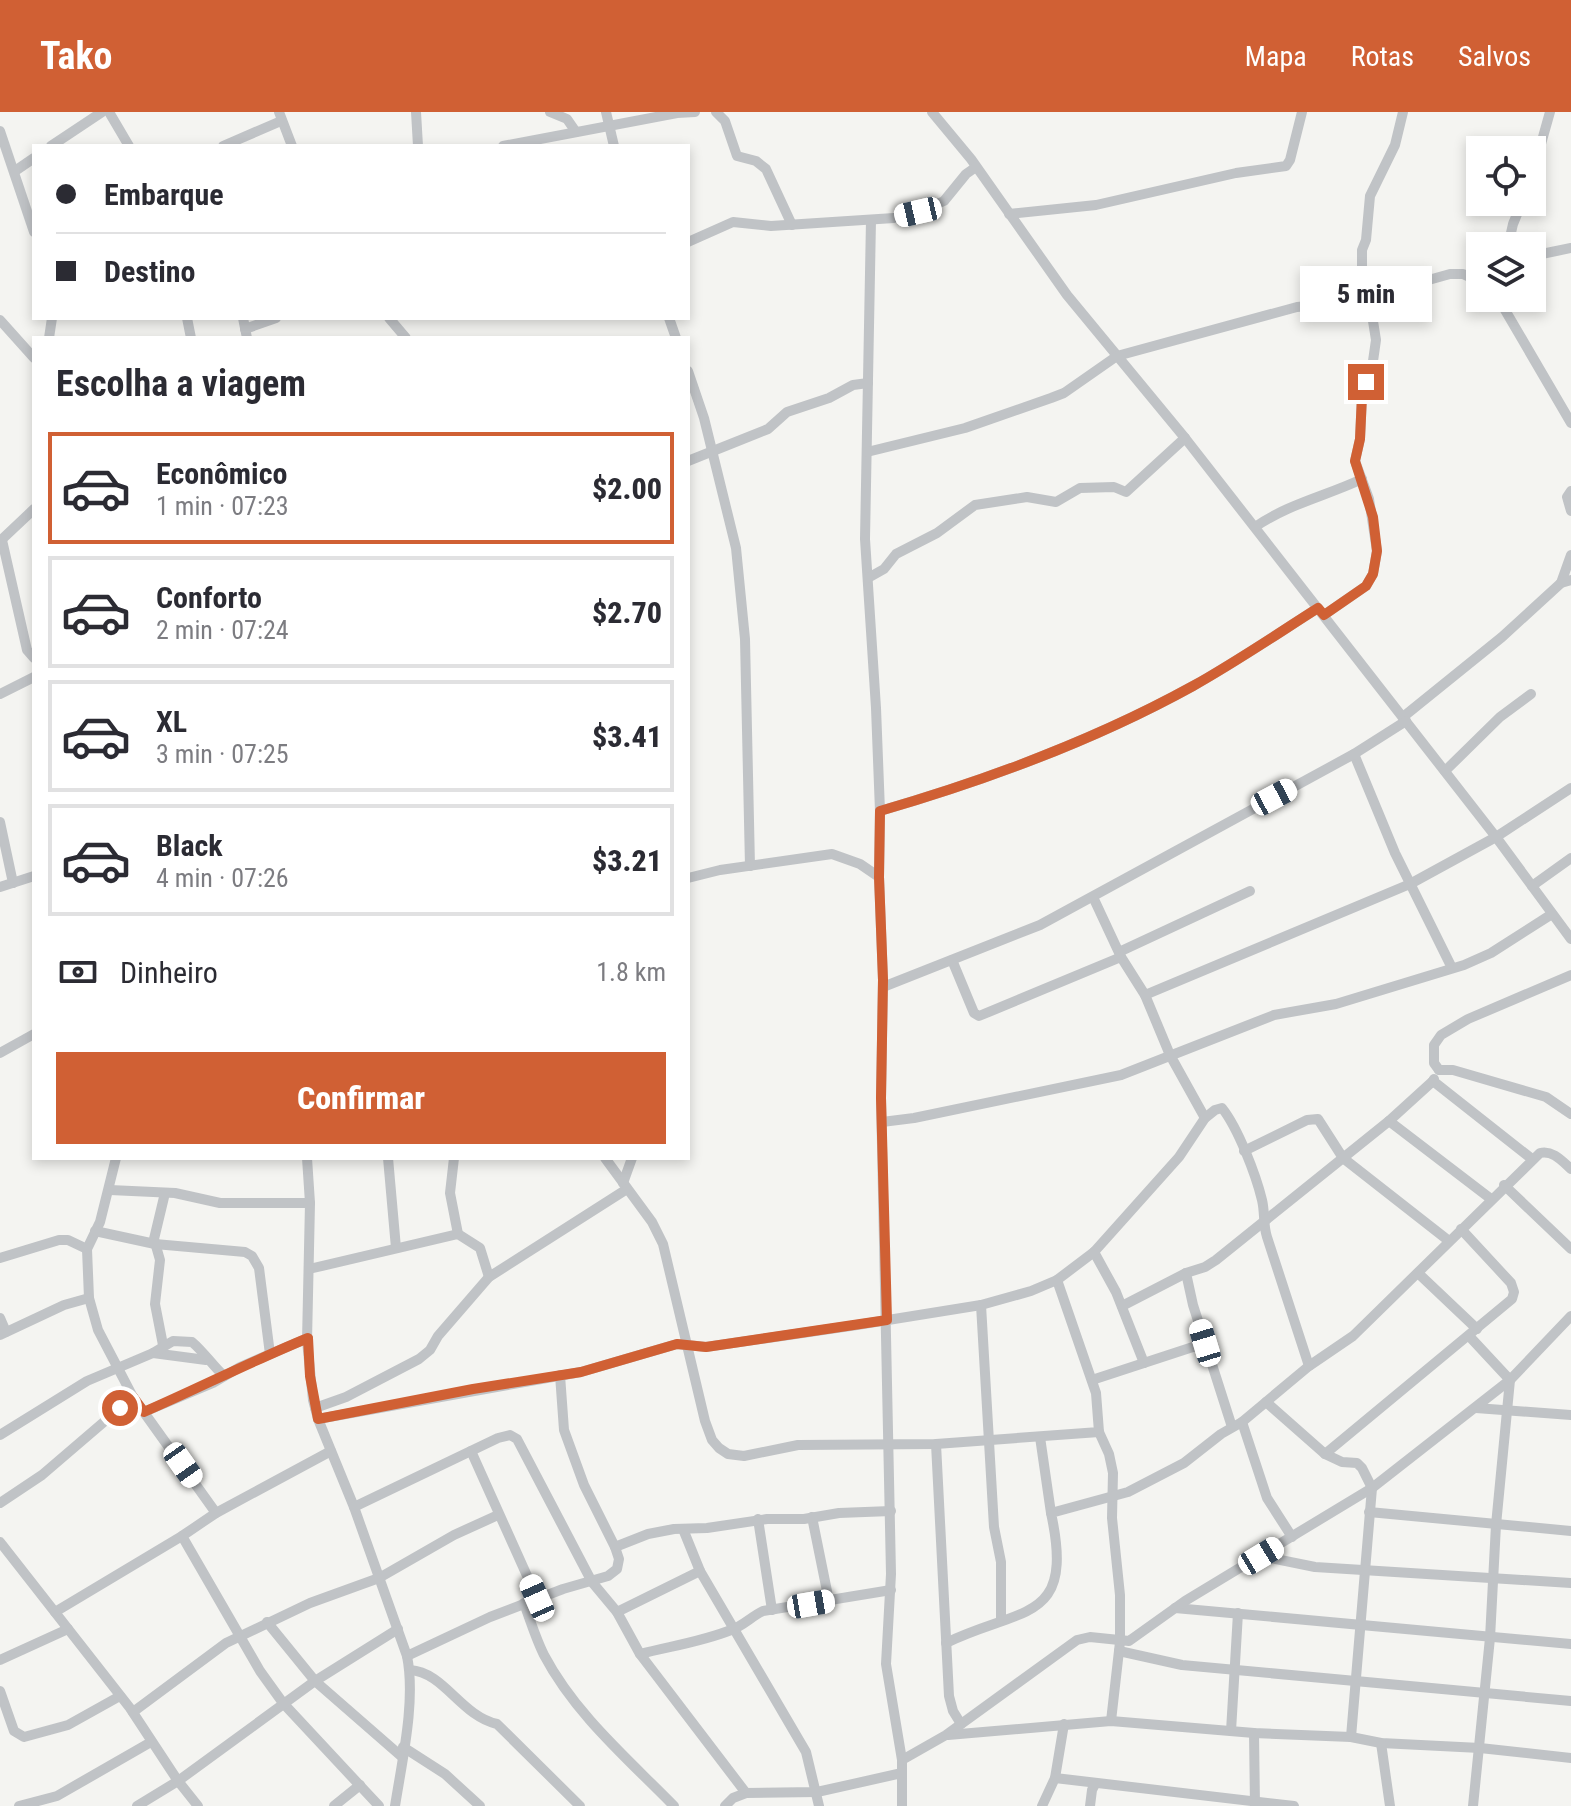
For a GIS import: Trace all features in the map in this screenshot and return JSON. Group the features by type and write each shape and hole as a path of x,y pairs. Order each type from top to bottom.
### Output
{"street":[{"path":"54,144 102,112"},
{"path":"109,112 128,144"},
{"path":"416,112 418,144"},
{"path":"550,112 561,113 576,132"},
{"path":"606,112 614,144"},
{"path":"513,144 695,112"},
{"path":"716,112 725,121 737,156 756,161 766,169 792,225"},
{"path":"932,112 976,167 1067,295 1255,527 1496,837 1571,939"},
{"path":"1009,214 1096,205 1236,173 1286,166 1302,112"},
{"path":"880,811 943,793 1116,725 1193,686 1366,586 1373,574 1377,551 1373,517 1355,461 1360,439 1362,396 1372,368 1376,340 1369,296 1362,284 1362,250 1366,240 1370,196 1395,145 1403,112"},
{"path":"1543,136 1550,112"},
{"path":"227,144 281,115 291,144"},
{"path":"0,131 30,207"},
{"path":"15,171 32,159"},
{"path":"690,241 733,222 771,226 894,218 936,206 976,167"},
{"path":"871,220 865,539 880,811 882,1122 891,1446 891,1590 886,1679 902,1760 902,1806"},
{"path":"1546,253 1571,248"},
{"path":"867,452 965,428 1051,398 1064,393 1117,356 1297,307 1350,302 1450,274 1466,275"},
{"path":"1506,312 1571,422"},
{"path":"0,320 32,356"},
{"path":"245,328 270,320"},
{"path":"391,320 404,336"},
{"path":"690,377 713,451 736,548 745,639 750,866"},
{"path":"690,460 768,429 787,412 829,398 853,385 868,383"},
{"path":"868,578 884,569 896,554 937,533 975,505 1027,497 1056,502 1087,487 1114,487 1126,492 1185,438"},
{"path":"1255,527 1295,505 1362,479"},
{"path":"1571,491 1567,497 1571,511"},
{"path":"32,511 1,540 27,650 32,656"},
{"path":"883,987 1040,925 1354,754 1404,719 1566,582 1571,555"},
{"path":"0,694 32,678"},
{"path":"1445,771 1500,717 1531,694"},
{"path":"1354,754 1410,884 1452,968"},
{"path":"1145,995 1410,884 1496,837 1571,788"},
{"path":"0,822 13,883"},
{"path":"690,878 832,854 860,864 879,877"},
{"path":"1532,886 1571,858"},
{"path":"0,887 32,877"},
{"path":"952,960 974,1013 979,1016 1120,954 1250,891"},
{"path":"1093,897 1120,954 1145,995 1170,1055 1205,1118"},
{"path":"882,1122 1121,1075 1274,1015 1336,1004 1479,960 1552,914"},
{"path":"1439,1070 1434,1063 1434,1045 1450,1029 1571,975"},
{"path":"0,1053 32,1035"},
{"path":"1122,1306 1216,1260 1389,1121 1433,1081 1439,1070"},
{"path":"1439,1070 1453,1070 1546,1097 1571,1114"},
{"path":"1433,1081 1532,1159"},
{"path":"316,1413 581,1372 677,1344 706,1347 887,1320 981,1305 1031,1291 1057,1280 1094,1252 1179,1157 1205,1118 1222,1108 1244,1151 1262,1201 1263,1223 1309,1366"},
{"path":"1244,1151 1312,1118 1318,1119 1343,1158 1449,1241"},
{"path":"1389,1121 1491,1199"},
{"path":"1051,1513 1128,1492 1177,1467 1353,1336 1532,1159 1544,1151 1557,1156 1571,1169"},
{"path":"116,1160 110,1190 87,1249 89,1298 98,1330 133,1397 216,1513"},
{"path":"307,1160 310,1203 308,1338 316,1413 354,1507 410,1670 395,1806"},
{"path":"388,1160 396,1248"},
{"path":"454,1160 450,1193 458,1234"},
{"path":"606,1160 652,1222 663,1244 708,1431 719,1448 728,1454 744,1456 798,1445 891,1446 1099,1432"},
{"path":"316,1413 419,1359 430,1350 438,1336 489,1277 625,1186 632,1160"},
{"path":"1504,1185 1571,1249"},
{"path":"110,1190 165,1193 220,1203 310,1203"},
{"path":"163,1345 155,1304 160,1260 155,1244 165,1193"},
{"path":"1325,1454 1512,1299 1514,1292 1511,1283 1461,1229"},
{"path":"95,1231 155,1244 245,1252 252,1256 259,1268 270,1354"},
{"path":"309,1269 458,1234 480,1248 489,1277"},
{"path":"0,1258 59,1240 68,1240 87,1249"},
{"path":"1094,1252 1122,1306 1144,1363"},
{"path":"1186,1273 1205,1343 1237,1424 1267,1498 1292,1537"},
{"path":"1418,1273 1474,1333 1510,1380 1473,1806"},
{"path":"1057,1280 1092,1380 1099,1432 1113,1473 1111,1496 1120,1595 1119,1646 1111,1721"},
{"path":"0,1318 3,1334 64,1305 89,1298"},
{"path":"981,1305 994,1527 1001,1562 1001,1621"},
{"path":"1119,1646 1175,1608 1372,1488 1510,1380 1571,1316"},
{"path":"144,1412 308,1338"},
{"path":"0,1435 87,1381 153,1353 173,1341 192,1342 224,1376"},
{"path":"1092,1380 1205,1343"},
{"path":"153,1353 206,1360"},
{"path":"407,1656 524,1603 592,1582 617,1569 619,1559 615,1547 580,1476 564,1430 560,1375"},
{"path":"0,1503 42,1475 133,1397"},
{"path":"1266,1402 1325,1454 1342,1462 1357,1463 1372,1488 1351,1737"},
{"path":"1476,1408 1571,1415"},
{"path":"354,1507 498,1438 510,1435 517,1439 592,1582 617,1612 640,1654 746,1793"},
{"path":"946,1643 1026,1614 1041,1604 1052,1590 1056,1574 1040,1437"},
{"path":"936,1444 951,1706 961,1724"},
{"path":"55,1612 216,1513 331,1451"},
{"path":"471,1451 537,1598"},
{"path":"615,1547 648,1534 758,1519 891,1511"},
{"path":"1369,1512 1571,1531"},
{"path":"133,1712 212,1651 240,1635 310,1603 379,1578 454,1535 498,1515"},
{"path":"812,1517 829,1601"},
{"path":"758,1519 772,1610"},
{"path":"683,1529 700,1571 806,1752 819,1806"},
{"path":"182,1536 260,1671 283,1703 379,1806"},
{"path":"0,1542 4,1556 55,1612 133,1712 198,1806"},
{"path":"1261,1556 1315,1567 1571,1583"},
{"path":"617,1612 700,1571"},
{"path":"640,1654 696,1642 736,1629 751,1616 772,1610 891,1590"},
{"path":"524,1603 543,1652 564,1686 594,1725 674,1806"},
{"path":"1175,1608 1571,1644"},
{"path":"1231,1731 1238,1613"},
{"path":"267,1622 315,1681 402,1752 445,1774 480,1806"},
{"path":"0,1660 68,1629"},
{"path":"137,1806 178,1781 315,1681 398,1629"},
{"path":"902,1760 946,1735 1077,1640 1090,1637 1160,1661 1571,1701"},
{"path":"410,1670 434,1678 482,1721 497,1724 580,1806"},
{"path":"0,1691 14,1731 24,1737 68,1725 120,1696"},
{"path":"946,1735 1111,1721 1254,1733 1351,1737 1381,1743 1480,1748 1571,1758"},
{"path":"1042,1806 1055,1778 1064,1724"},
{"path":"1254,1733 1255,1804"},
{"path":"19,1806 57,1796 151,1742"},
{"path":"1381,1743 1390,1806"},
{"path":"725,1806 733,1798 746,1793 817,1792 902,1773"},
{"path":"1055,1778 1255,1804 1294,1806"},
{"path":"1090,1806 1095,1784"},
{"path":"334,1806 360,1785"}],"route":[{"path":"120,1408 133,1397 144,1412 308,1338 310,1376 318,1419 581,1372 677,1344 706,1347 887,1320 881,1098 883,980 880,811 943,793 1116,725 1193,686 1318,608 1324,615 1366,586 1373,574 1377,551 1369,499 1355,461 1366,382"}]}
